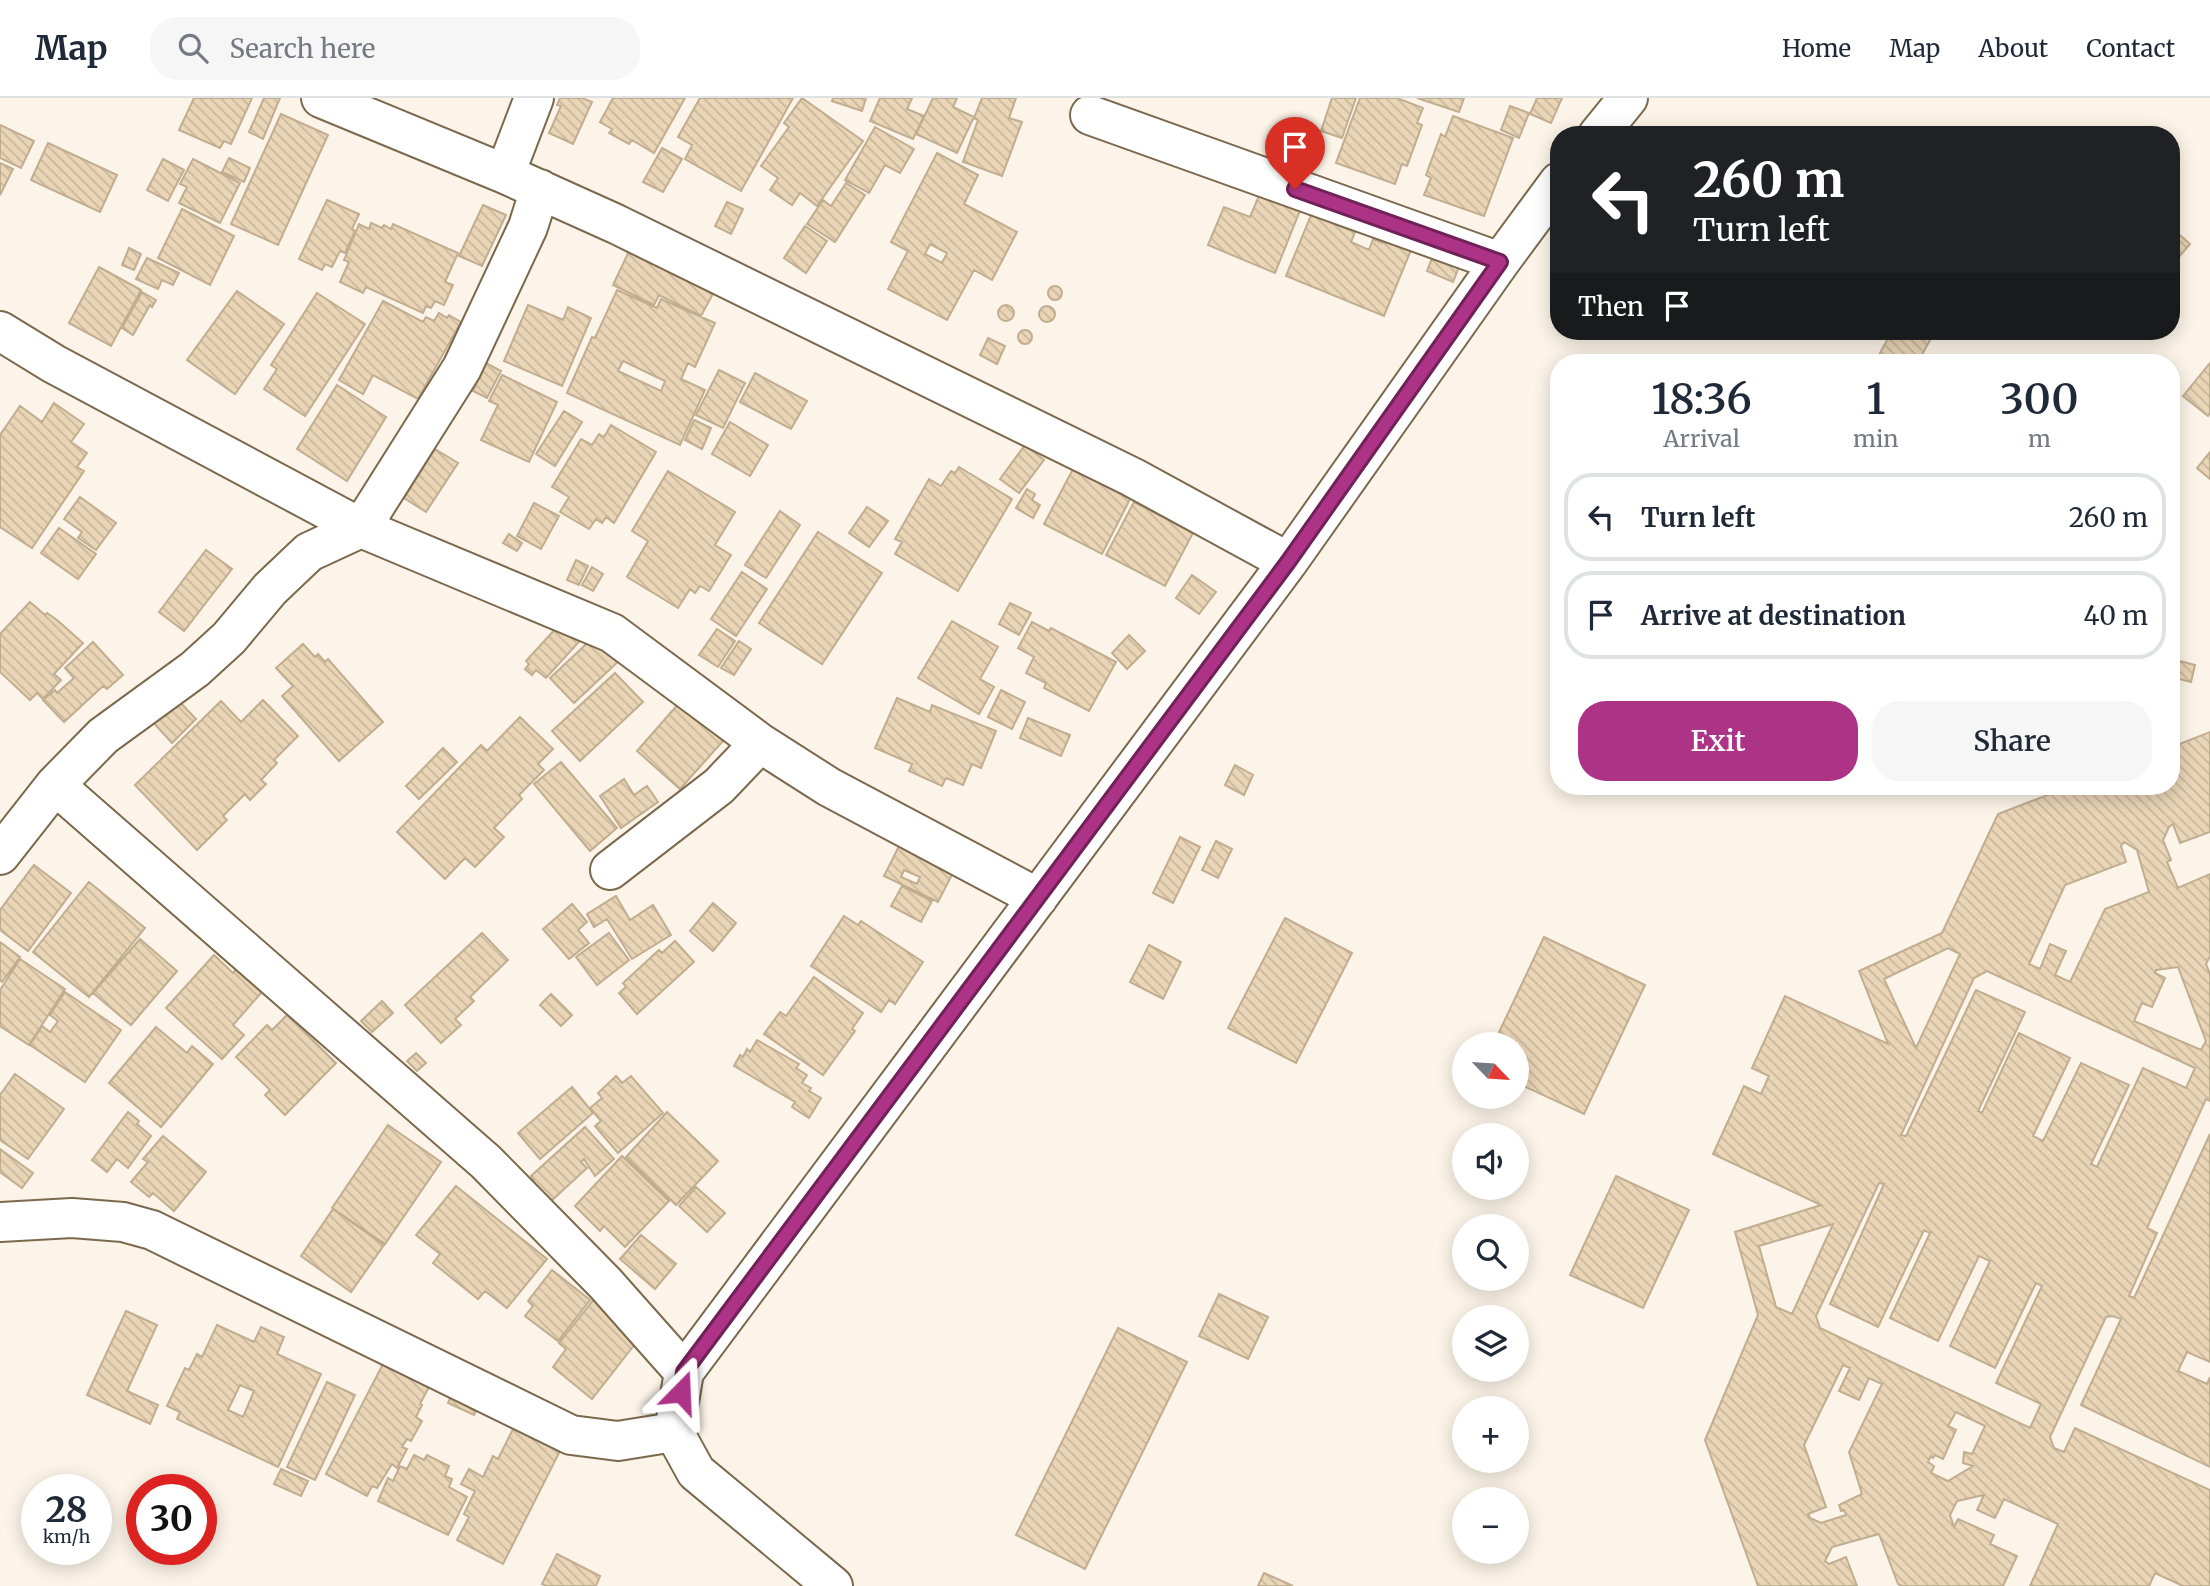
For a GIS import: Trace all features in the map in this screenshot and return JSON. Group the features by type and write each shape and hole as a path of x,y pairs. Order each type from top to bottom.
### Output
{"street":[{"path":"321,98 540,189 641,236 1132,477 1288,562"},
{"path":"505,174 534,98"},
{"path":"1605,126 1628,98"},
{"path":"1090,116 1500,262"},
{"path":"0,855 55,785 103,736 195,669 229,638 270,589 309,552 361,528 462,368 527,227 540,189"},
{"path":"833,1586 696,1472 674,1432 684,1372 1288,562 1550,194"},
{"path":"0,331 54,364 361,528 612,633 760,743 829,788 1038,898"},
{"path":"610,870 719,786 760,743"},
{"path":"55,785 486,1162 605,1283 684,1372"},
{"path":"0,1222 72,1218 123,1222 152,1230 571,1435 618,1441 674,1432"}],"building":[{"path":"194,98 252,98 231,144 224,141 220,148 179,130"},
{"path":"264,98 280,98 263,139 249,132"},
{"path":"560,98 582,98 592,102 573,144 549,133 561,106 557,105"},
{"path":"613,98 685,98 654,153 632,140 629,144 609,133 612,129 600,122"},
{"path":"700,98 793,98 741,191 685,159 692,145 678,137"},
{"path":"802,98 863,141 817,206 800,193 792,205 770,190 778,178 761,166 789,127 784,123"},
{"path":"833,98 866,98 862,111 832,101"},
{"path":"880,98 912,98 907,109 924,116 913,139 870,121"},
{"path":"933,98 957,98 953,107 974,117 957,153 916,134"},
{"path":"982,98 1016,98 1009,118 1022,122 1002,176 963,162 978,120 974,118"},
{"path":"1332,98 1356,98 1342,138 1321,131"},
{"path":"1360,98 1397,98 1423,108 1417,123 1422,125 1407,166 1402,164 1395,184 1336,163"},
{"path":"1417,98 1464,98 1459,112"},
{"path":"1537,98 1562,98 1551,123 1530,114"},
{"path":"1510,106 1529,113 1519,138 1501,130"},
{"path":"281,114 328,135 278,245 231,224"},
{"path":"1453,116 1513,138 1484,216 1424,195 1431,178 1426,175 1441,134 1445,137"},
{"path":"0,125 34,141 21,168 0,158"},
{"path":"875,127 914,149 900,173 885,165 869,193 845,180"},
{"path":"48,143 117,175 100,212 31,180"},
{"path":"662,148 682,159 663,192 643,182"},
{"path":"937,153 978,175 964,204 1017,232 992,280 974,270 947,320 888,289 908,251 891,242","holes":["930,244 947,253 942,263 925,254"]},
{"path":"229,158 250,168 244,182 222,172"},
{"path":"163,159 184,170 168,201 147,190"},
{"path":"193,159 240,183 220,223 179,203 187,187 180,184"},
{"path":"0,163 13,169 0,195"},
{"path":"846,183 865,195 835,242 807,224 823,200 831,206"},
{"path":"1263,186 1303,203 1275,273 1208,245 1224,207 1250,217"},
{"path":"327,200 359,214 345,253 340,251 332,267 325,264 322,270 299,259"},
{"path":"727,202 743,209 731,234 715,226"},
{"path":"483,205 506,215 482,266 459,256"},
{"path":"1314,208 1340,219 1337,225 1355,232 1351,242 1369,250 1373,239 1382,243 1384,239 1411,250 1384,316 1286,276"},
{"path":"182,209 234,236 210,285 158,258"},
{"path":"371,223 391,229 393,224 458,253 445,282 453,285 444,305 435,301 431,308 426,306 423,313 366,287 363,293 340,282 349,262 344,260 359,224 369,229"},
{"path":"805,226 827,241 806,273 784,258"},
{"path":"2180,235 2190,244 2180,256"},
{"path":"1438,243 1464,254 1453,282 1427,271"},
{"path":"631,247 715,290 701,316 659,295 654,305 613,285"},
{"path":"129,248 141,254 134,270 122,265"},
{"path":"147,258 179,273 173,285 162,280 158,289 136,279"},
{"path":"99,267 141,290 111,346 69,323"},
{"path":"1052,286 1058,286 1062,293 1058,300 1052,300 1048,296 1048,290"},
{"path":"617,290 657,308 661,299 715,323 695,367 688,363 681,379 705,390 680,445 567,393 592,337 595,338","holes":["623,361 665,381 661,391 618,371"]},
{"path":"237,291 284,324 235,394 187,360"},
{"path":"142,292 156,300 152,307 150,305 133,335 122,328"},
{"path":"317,293 365,324 305,416 264,389 277,369 271,365"},
{"path":"383,301 423,322 426,317 434,321 439,313 461,322 418,399 373,375 363,394 339,380"},
{"path":"528,305 563,320 568,307 591,318 562,386 504,361"},
{"path":"1006,305 1012,307 1012,319 1006,321 1000,319 998,313 1000,307"},
{"path":"1044,306 1050,306 1055,314 1053,320 1044,322 1039,317 1039,311"},
{"path":"1022,330 1028,330 1032,337 1028,344 1022,344 1018,340 1018,334"},
{"path":"988,338 1005,346 997,364 980,355"},
{"path":"1887,340 1930,340 1922,354 1879,354"},
{"path":"486,363 501,371 487,398 473,391"},
{"path":"2210,363 2210,413 2208,416 2183,396"},
{"path":"719,370 745,383 723,428 696,415"},
{"path":"755,373 807,401 791,429 740,402"},
{"path":"502,375 557,402 529,462 481,440 498,405 489,401"},
{"path":"337,385 386,417 347,481 297,449"},
{"path":"54,403 84,424 71,442 87,453 77,467 84,471 32,548 0,527 0,435 20,406 42,422"},
{"path":"564,411 582,422 555,466 536,454"},
{"path":"694,420 711,428 702,449 685,440"},
{"path":"730,422 768,445 750,476 712,454"},
{"path":"611,425 656,452 614,523 606,517 602,523 596,519 589,529 560,512 569,497 552,487 581,439 592,445 599,434 604,437"},
{"path":"1025,445 1044,460 1019,493 1000,479"},
{"path":"435,449 458,463 426,512 404,498"},
{"path":"2210,452 2210,479 2197,468"},
{"path":"959,467 1012,499 958,591 895,554 902,542 895,539 929,479 941,486 951,471 955,473"},
{"path":"1073,469 1130,499 1102,554 1044,524"},
{"path":"668,471 735,512 715,545 731,555 709,591 700,586 695,593 690,589 678,608 627,577 648,541 632,531"},
{"path":"1027,489 1035,494 1032,500 1040,505 1033,518 1016,508"},
{"path":"80,497 116,523 96,550 78,538 82,532 64,519"},
{"path":"1134,502 1193,533 1165,586 1106,555"},
{"path":"534,503 559,516 541,549 517,536"},
{"path":"867,507 888,521 869,547 849,533"},
{"path":"780,511 800,525 766,578 745,565"},
{"path":"59,528 96,554 78,579 41,553"},
{"path":"818,532 882,573 822,664 759,623"},
{"path":"509,534 522,543 517,551 503,543"},
{"path":"206,550 232,569 184,631 159,612"},
{"path":"576,560 588,566 579,585 567,580"},
{"path":"592,567 603,574 593,591 582,585"},
{"path":"742,572 767,589 736,636 711,619"},
{"path":"1192,575 1216,592 1199,614 1176,598"},
{"path":"30,602 45,615 47,613 57,620 83,643 54,674 61,680 43,699 37,693 30,700 0,672 0,634"},
{"path":"1010,603 1031,613 1019,635 999,624"},
{"path":"568,615 587,633 546,678 536,670 532,675 525,669 529,664 526,661"},
{"path":"952,621 998,647 980,679 994,687 979,714 918,678"},
{"path":"1032,622 1049,631 1051,628 1116,662 1089,711 1044,688 1046,683 1026,673 1034,657 1018,648"},
{"path":"717,629 735,641 718,667 699,655"},
{"path":"598,633 622,658 574,703 550,678"},
{"path":"1129,635 1145,651 1127,669 1112,653"},
{"path":"739,641 751,649 734,675 721,668"},
{"path":"93,642 123,675 107,689 103,686 64,722 43,700 55,690 57,693 74,678 65,668"},
{"path":"303,644 315,657 318,654 325,662 328,659 383,722 339,761 282,696 293,686 276,668"},
{"path":"2180,661 2195,665 2191,682 2180,679"},
{"path":"615,673 643,702 580,761 552,731"},
{"path":"1001,690 1025,702 1012,729 988,717"},
{"path":"175,697 196,719 172,743 151,720"},
{"path":"897,698 930,712 932,705 996,731 981,768 972,764 963,785 946,778 942,786 909,771 912,764 875,748"},
{"path":"263,700 298,736 274,760 277,763 261,780 266,784 250,800 245,794 223,816 227,820 197,850 135,785 221,701 241,722"},
{"path":"680,702 723,741 680,789 637,751"},
{"path":"520,717 553,749 538,764 544,770 519,795 522,799 494,828 504,837 475,867 465,858 445,879 397,832 481,745 487,751"},
{"path":"1028,718 1070,735 1061,756 1020,738"},
{"path":"2210,732 2210,832 2180,843 2173,824 2163,840 2171,860 2167,862 2178,888 2210,874 2210,956 2206,964 2210,974 2210,1101 2206,1099 2147,1228 2157,1233 2129,1296 2134,1298 2210,1134 2210,1362 2187,1352 2178,1371 2207,1384 2210,1377 2210,1467 2081,1405 2121,1319 2113,1316 2106,1317 2050,1437 2054,1448 2064,1452 2075,1428 2210,1490 2210,1586 2183,1586 2155,1573 2149,1586 2030,1586 2058,1524 2004,1499 1995,1518 1977,1510 1984,1495 1957,1501 1950,1515 1954,1527 1958,1519 1994,1535 1990,1544 2017,1556 2003,1586 1902,1586 1898,1584 1879,1534 1832,1547 1825,1561 1829,1564 1846,1557 1857,1586 1758,1586 1705,1440 1758,1315 1735,1232 1821,1205 1713,1154 1744,1086 1761,1094 1769,1076 1752,1068 1785,996 1888,1044 1859,971 1942,933 1998,814 2048,795 2180,795 2180,744","holes":["2124,842 2137,850 2149,892 2105,909 2070,982 2055,975 2066,951 2050,944 2040,969 2029,964 2065,885 2126,862 2121,846","1948,948 1960,954 1916,1048 1884,979","2178,967 2206,1041 2201,1050 2134,1021 2142,1003 2152,1007 2165,978 2155,973 2156,970","1987,971 2195,1068 2186,1088 2143,1068 2097,1167 2091,1164 2129,1085 2081,1063 2043,1141 2033,1136 2070,1058 2019,1033 1982,1113 1978,1111 2025,1012 1976,990 1906,1136 1901,1135 1974,978","1879,1183 1884,1184 1830,1304 1878,1327 1924,1230 1930,1233 1890,1318 1938,1341 1979,1256 1990,1261 1950,1346 1995,1368 2036,1283 2042,1286 1996,1383 2041,1404 2030,1428 1820,1328 1816,1316","1833,1224 1792,1314 1776,1307 1759,1246","1843,1365 1850,1368 1839,1391 1859,1400 1869,1378 1882,1384 1849,1452 1862,1494 1839,1505 1846,1515 1821,1523 1810,1518 1808,1514 1826,1507 1804,1445","1956,1412 1985,1426 1972,1454 1964,1452 1963,1463 1973,1466 1948,1481 1931,1473 1934,1466 1928,1462 1931,1456 1933,1458 1935,1455 1943,1459 1956,1430 1948,1426"]},
{"path":"443,748 457,762 419,799 406,786"},
{"path":"561,762 617,828 590,851 534,784"},
{"path":"1235,765 1253,775 1244,795 1225,785"},
{"path":"624,779 634,795 647,786 658,802 621,828 600,796"},
{"path":"1180,837 1200,847 1173,903 1153,893"},
{"path":"903,838 957,865 938,902 884,876","holes":["904,870 920,877 917,884 901,877"]},
{"path":"1216,841 1232,849 1218,878 1202,870"},
{"path":"34,865 71,893 28,951 0,930 0,910"},
{"path":"89,882 145,928 89,997 33,952"},
{"path":"902,886 932,901 921,922 891,906"},
{"path":"616,896 630,920 653,905 671,935 632,959 607,919 594,927 587,914"},
{"path":"713,903 736,923 713,951 690,931"},
{"path":"572,904 587,922 578,930 589,943 569,959 543,929"},
{"path":"844,916 858,925 861,921 923,962 895,1004 889,1000 881,1012 811,966"},
{"path":"1285,918 1352,953 1296,1063 1228,1028"},
{"path":"482,933 508,960 470,997 474,1001 455,1019 461,1025 441,1043 405,1005"},
{"path":"609,933 629,960 597,985 576,957"},
{"path":"1544,937 1645,985 1584,1114 1530,1089 1530,1032 1499,1032"},
{"path":"140,939 177,971 131,1025 93,993"},
{"path":"675,941 694,962 637,1014 619,993 626,987 623,983 659,950 662,953"},
{"path":"0,942 20,957 2,982 0,980"},
{"path":"1149,945 1181,962 1163,999 1130,982"},
{"path":"214,955 233,973 236,969 262,992 233,1025 244,1035 222,1059 166,1008"},
{"path":"20,959 65,989 29,1045 0,1026 0,990"},
{"path":"814,977 863,1013 852,1029 855,1031 823,1075 764,1034 780,1012 786,1016"},
{"path":"65,992 121,1030 85,1082 30,1045 42,1026 50,1032 58,1021 50,1015"},
{"path":"551,994 572,1015 561,1026 540,1005"},
{"path":"382,1001 393,1013 372,1032 361,1021"},
{"path":"287,1015 336,1063 285,1115 265,1095 270,1090 236,1057 267,1025 272,1030"},
{"path":"156,1027 187,1053 192,1046 213,1064 161,1127 109,1083"},
{"path":"757,1040 799,1064 796,1068 807,1075 802,1083 821,1098 809,1118 792,1107 795,1102 734,1066 740,1055 743,1057 747,1049 750,1052"},
{"path":"416,1053 426,1063 417,1071 407,1061"},
{"path":"15,1074 64,1109 28,1159 0,1140 0,1095"},
{"path":"616,1076 622,1083 631,1076 663,1113 618,1153 595,1126 601,1121 590,1108 602,1098 598,1093"},
{"path":"572,1087 593,1113 540,1159 518,1133"},
{"path":"128,1112 151,1136 128,1168 117,1159 107,1172 92,1160"},
{"path":"667,1112 718,1161 676,1205 626,1157"},
{"path":"388,1125 441,1162 385,1244 332,1208"},
{"path":"585,1127 614,1159 595,1176 584,1159 581,1162 587,1168 549,1203 532,1184 534,1181 531,1176"},
{"path":"163,1136 206,1172 174,1211 153,1193 149,1197 131,1182 148,1162 143,1159"},
{"path":"0,1149 33,1173 22,1188 0,1172"},
{"path":"622,1156 669,1201 625,1247 604,1226 600,1231 575,1206"},
{"path":"1616,1176 1689,1210 1643,1308 1570,1275"},
{"path":"456,1186 547,1259 507,1308 485,1291 478,1299 433,1263 440,1254 416,1235"},
{"path":"696,1187 725,1213 707,1232 679,1206"},
{"path":"333,1209 384,1245 351,1292 301,1256"},
{"path":"641,1235 676,1264 655,1289 620,1259"},
{"path":"552,1270 590,1300 558,1341 525,1316 533,1306 528,1301"},
{"path":"1219,1294 1268,1317 1248,1359 1199,1336"},
{"path":"595,1298 642,1335 592,1399 553,1367 566,1349 559,1343"},
{"path":"126,1311 157,1325 127,1391 158,1405 150,1424 87,1395"},
{"path":"217,1325 254,1342 261,1327 284,1337 277,1354 321,1374 278,1467 177,1419 180,1412 167,1406 185,1368 189,1370 197,1354 202,1357","holes":["240,1385 254,1391 243,1417 228,1410"]},
{"path":"1118,1328 1187,1362 1085,1569 1016,1535"},
{"path":"385,1360 431,1383 416,1417 422,1421 411,1441 407,1439 402,1447 407,1449 397,1468 392,1464 377,1488 372,1486 367,1496 326,1474"},
{"path":"327,1382 355,1395 315,1480 287,1467"},
{"path":"455,1387 482,1399 474,1415 448,1403"},
{"path":"516,1423 562,1447 503,1564 457,1540 469,1517 464,1514 475,1491 461,1484 469,1469 483,1477 493,1456 498,1459"},
{"path":"414,1455 424,1460 427,1455 449,1466 445,1476 452,1479 449,1487 467,1497 448,1535 378,1501 388,1478 393,1481 400,1466 407,1469"},
{"path":"281,1469 308,1481 301,1496 274,1484"},
{"path":"557,1554 600,1576 596,1586 542,1584"},
{"path":"1264,1573 1293,1586 1258,1586"}],"route":[{"path":"681,1392 684,1372 1288,562 1500,262 1295,189"}]}
